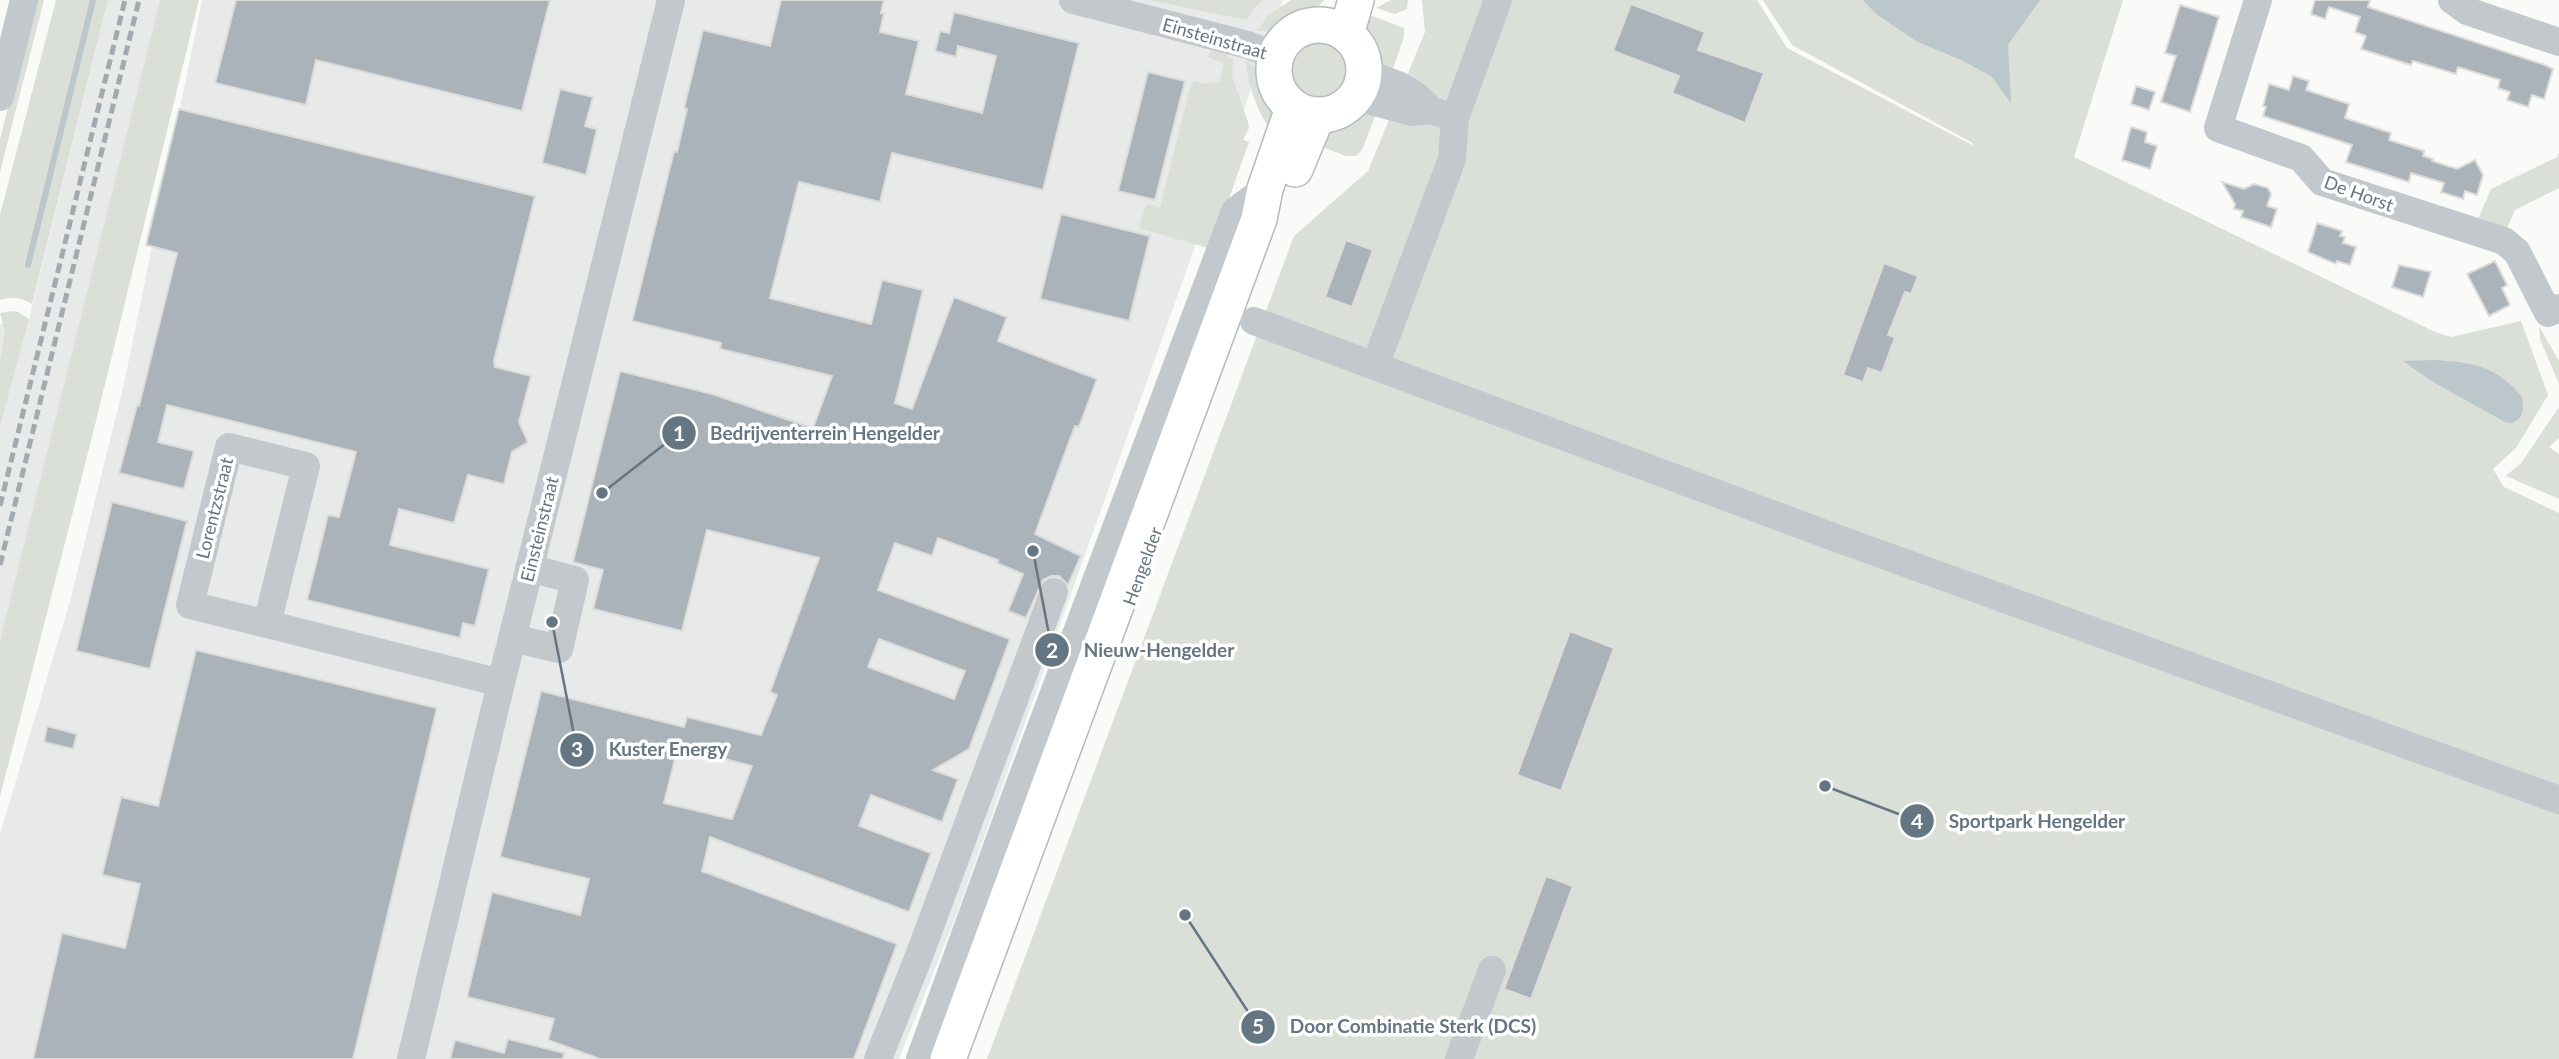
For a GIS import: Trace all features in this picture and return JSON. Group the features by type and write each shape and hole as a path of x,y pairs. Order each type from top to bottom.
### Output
{"main road":[{"path":"1333,20 1358,47 1362,56 1360,85 1339,111 1305,112 1278,90 1274,79 1276,56 1288,37 1298,30 1333,20 1356,0"},
{"name":"Hengelder","path":"948,1059 1259,219 1265,189 1305,112"},
{"name":"Hengelder","path":"959,1059 1270,222 1286,191 1305,112"}],"street":[{"path":"0,97 24,0"},
{"name":"Einsteinstraat","path":"411,1059 529,568 671,0"},
{"name":"Einsteinstraat","path":"1073,0 1248,45 1276,56"},
{"path":"1375,366 1452,159 1443,114 1498,0"},
{"name":"De Horst","path":"2258,0 2218,128 2301,158 2322,182 2504,241 2517,252 2548,313 2559,308"},
{"path":"2452,0 2468,12 2559,42"},
{"path":"1360,85 1412,112 1443,114"},
{"path":"920,1059 1018,789 1236,211 1265,189"},
{"path":"1254,321 1829,535 2559,800"},
{"name":"Lorentzstraat","path":"267,624 306,466 229,447 190,605 501,683"},
{"path":"512,638 559,649 575,580 529,568"},
{"path":"878,1059 1054,592"},
{"path":"1038,636 1071,648"},
{"path":"985,778 1018,789"},
{"path":"961,844 994,856"},
{"path":"919,956 953,969"},
{"path":"1459,1059 1492,970"}],"shaded area":[{"path":"35,0 44,0 0,172 0,139"},
{"path":"56,0 108,0 32,304 17,298 0,300 0,215"},
{"path":"108,0 160,0 0,640 0,324 29,319"},
{"path":"160,0 199,0 0,797 0,640"},
{"path":"202,0 1283,0 956,916 899,1059 0,1059 0,834 70,601 124,384"},
{"path":"1150,0 1264,0 1246,20"},
{"path":"1291,0 1324,0 1311,13 1294,23 1258,31 1267,16"},
{"path":"1391,0 1408,0 1407,9 1395,14 1376,8"},
{"path":"1422,0 1757,0 1787,48 1974,146 1792,45 1763,0 2123,0 2074,157 2435,332 2451,337 2521,321 2548,395 2516,448 2493,469 2504,487 2559,513 2559,1059 987,1059 1294,236 1368,171 1425,32"},
{"path":"1863,0 2040,0 2008,45 2011,103 1991,76 1916,41 1876,14"},
{"path":"1359,11 1404,28 1404,37 1390,77 1377,63 1368,47"},
{"path":"1312,41 1324,41 1339,49 1347,64 1347,76 1339,91 1324,99 1312,99 1297,91 1289,76 1289,64 1297,49"},
{"path":"1213,48 1228,52 1227,56 1233,59 1232,76 1249,128 1243,140 1249,142 1211,249 1139,228 1146,204 1160,207 1191,83 1220,81 1224,63 1207,57"},
{"path":"1247,60 1260,73 1275,108 1270,128 1253,96"},
{"path":"1367,111 1377,111 1362,150 1356,156 1346,156 1312,143 1329,125"},
{"path":"2559,152 2559,188 2515,210 2507,228 2478,219 2491,189 2557,157"},
{"path":"11,311 29,319 0,426 0,360 5,332 0,313"},
{"path":"2539,326 2559,361 2559,384 2540,339"},
{"path":"2435,360 2473,365 2493,372 2522,397 2521,416 2511,423 2505,422 2433,382 2403,361"},
{"path":"2559,407 2559,438 2549,447 2559,454 2559,499 2506,476 2522,462"}],"building":[{"path":"236,0 550,0 522,111 316,60 306,105 215,83"},
{"path":"781,0 884,0 880,32 919,41 906,94 982,113 996,56 958,46 956,57 935,51 940,31 949,33 954,12 1079,43 1043,190 892,153 880,202 799,182 770,298 871,324 882,280 923,290 895,403 912,409 954,297 1007,317 998,341 1097,379 1079,427 1075,426 1035,534 1081,556 1068,585 1059,576 1043,580 1026,618 1008,611 1023,574 997,563 998,560 938,538 932,556 895,543 878,590 1010,639 969,749 933,770 958,779 942,822 871,795 859,826 931,853 909,912 710,837 702,871 897,944 854,1059 600,1059 548,1040 554,1019 467,997 492,892 580,915 589,879 500,857 541,691 684,727 687,717 761,735 777,695 770,692 819,558 707,530 682,631 593,609 603,570 573,562 620,371 712,394 813,428 832,376 720,349 721,343 632,321 674,151 677,152 687,109 684,108 703,30 770,46","holes":["879,639 965,671 954,699 868,667","678,747 752,766 732,819 664,803"]},
{"path":"2315,0 2370,0 2368,7 2545,65 2553,69 2544,99 2532,95 2528,107 2507,100 2510,92 2498,88 2500,80 2458,67 2456,74 2413,61 2411,65 2361,49 2366,36 2355,32 2360,17 2329,7 2325,19 2311,14"},
{"path":"1631,4 1705,32 1698,50 1764,73 1745,123 1672,93 1679,76 1613,51"},
{"path":"2180,5 2219,17 2190,112 2161,102 2176,56 2165,53"},
{"path":"1148,72 1185,81 1155,200 1118,191"},
{"path":"2293,76 2309,81 2306,90 2349,104 2345,118 2391,133 2389,140 2424,151 2423,156 2433,159 2432,161 2457,169 2475,160 2483,175 2477,195 2465,191 2463,199 2441,192 2444,183 2411,173 2409,182 2346,162 2352,145 2263,116 2269,84 2289,90"},
{"path":"2136,86 2155,92 2149,110 2131,104"},
{"path":"560,89 593,97 585,126 597,129 586,175 542,163"},
{"path":"179,109 535,196 494,361 495,367 531,376 519,422 528,442 512,452 504,484 468,475 454,523 399,509 390,545 489,569 475,626 463,623 460,638 307,600 328,515 339,517 356,452 167,405 158,442 194,451 184,489 119,473 137,405 139,406 177,253 146,245"},
{"path":"2131,127 2147,132 2145,142 2157,146 2150,169 2122,160"},
{"path":"2222,182 2244,189 2254,184 2268,188 2271,194 2267,206 2277,209 2271,227 2241,217 2243,211 2234,209 2235,204"},
{"path":"1061,214 1150,236 1129,321 1040,299"},
{"path":"2317,223 2342,231 2340,236 2345,237 2343,243 2356,247 2350,265 2337,261 2336,264 2308,252"},
{"path":"1346,240 1373,250 1352,307 1325,297"},
{"path":"2495,261 2507,285 2502,288 2510,305 2489,316 2467,274"},
{"path":"1884,263 1918,276 1911,294 1905,292 1888,335 1895,337 1882,373 1868,368 1863,382 1843,375"},
{"path":"2399,265 2431,272 2423,297 2392,287"},
{"path":"112,502 187,521 150,669 76,651"},
{"path":"1570,631 1614,648 1561,791 1517,775"},
{"path":"196,650 437,708 353,1059 33,1059 62,933 125,948 140,884 102,875 121,797 158,806"},
{"path":"47,726 77,734 73,749 44,742"},
{"path":"1546,876 1573,886 1531,999 1504,989"},
{"path":"508,1039 564,1053 563,1059 450,1059 455,1040 504,1053"}],"waterway":[{"path":"28,265 93,0"}],"railway":[{"path":"0,506 125,0"},
{"path":"0,565 139,0"}],"place":[{"name":"Bedrijventerrein Hengelder","path":"602,493"},
{"name":"Nieuw-Hengelder","path":"1033,551"},
{"name":"Kuster Energy","path":"552,622"},
{"name":"Sportpark Hengelder","path":"1825,786"},
{"name":"Door Combinatie Sterk (DCS)","path":"1185,915"}]}
